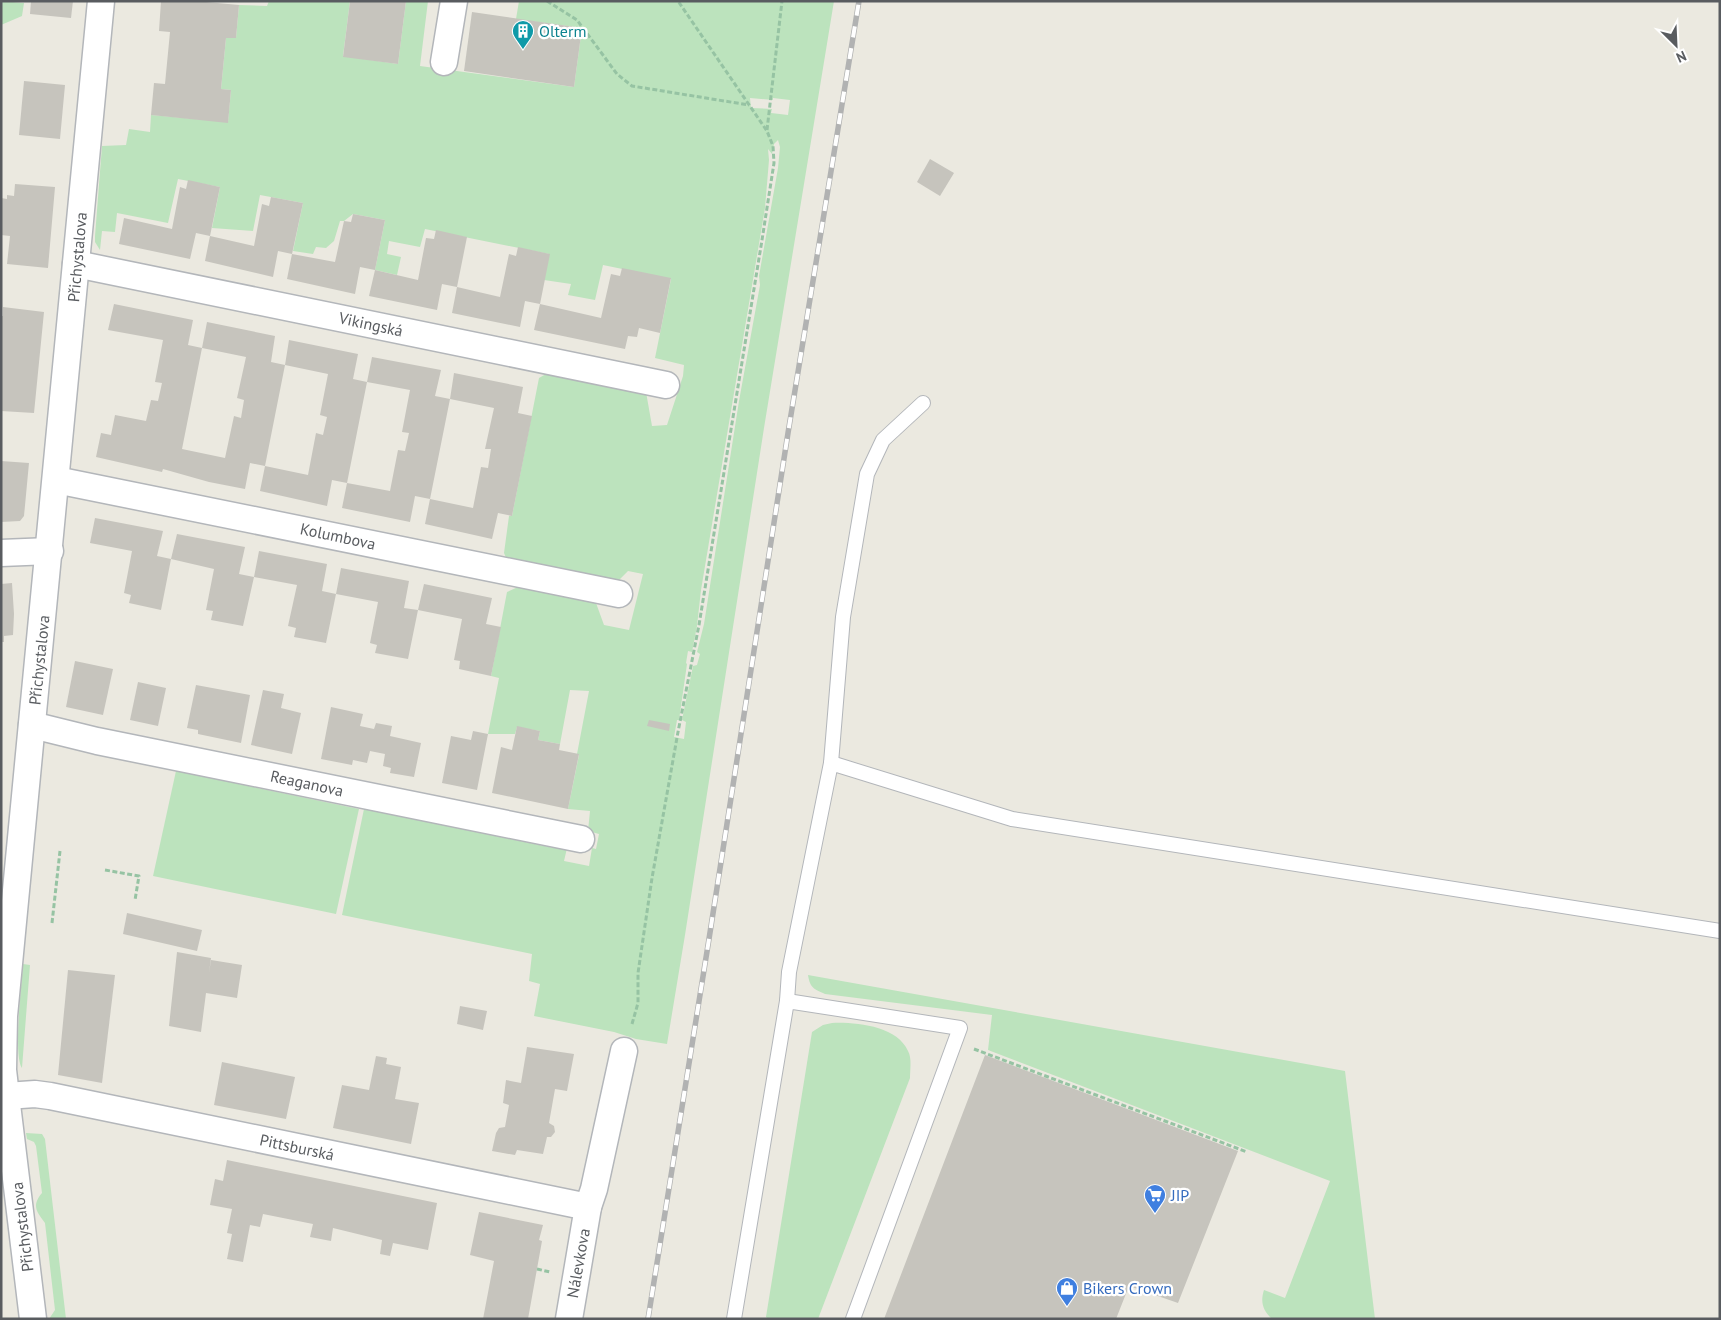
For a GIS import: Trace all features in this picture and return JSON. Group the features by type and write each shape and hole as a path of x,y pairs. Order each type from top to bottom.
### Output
{"street":[{"name":"Přichystalova","path":"33,1319 6,1096 4,1016 50,551 101,1"},
{"path":"444,62 454,1"},
{"name":"Vikingská","path":"76,264 666,385"},
{"name":"Kolumbova","path":"56,480 619,594"},
{"path":"1,553 50,551"},
{"name":"Reaganova","path":"32,725 97,741 581,840"},
{"name":"Nálevkova","path":"568,1319 588,1207 594,1190 624,1051"},
{"name":"Pittsburská","path":"6,1096 35,1094 50,1096 588,1207"}],"lane":[{"path":"734,1319 787,1001 789,972 831,763 843,617 867,474 883,440 923,403"},
{"path":"831,763 1012,819 1720,931"},
{"path":"787,1001 960,1028 853,1319"}],"path":[{"path":"547,1 576,20 617,74 632,86 750,105"},
{"path":"624,1051 638,1003 638,974 652,878 699,625 774,163 773,146 767,131 678,1"},
{"path":"767,131 782,1"},
{"path":"52,923 60,851"},
{"path":"105,870 139,876 135,900"},
{"path":"954,1043 987,1053 1248,1152"}],"green space":[{"path":"1,1 24,3 22,16 1,25"},
{"path":"269,1 350,1 343,56 398,64 406,1 428,1 420,66 574,87 582,28 516,19 519,1 834,1 764,428 667,1044 534,1016 540,984 529,981 532,954 342,915 364,809 554,848 554,842 568,844 564,861 589,866 592,848 596,849 599,834 588,831 590,811 568,809 589,691 570,690 560,744 538,740 540,731 517,727 515,734 488,734 499,678 491,676 507,592 518,587 596,603 604,625 629,630 643,574 628,571 616,583 507,560 504,553 509,516 512,516 539,378 546,374 646,392 652,426 667,425 683,376 684,365 655,358 671,279 603,265 595,300 568,295 571,284 544,280 549,254 425,229 420,247 389,241 387,254 401,257 397,275 375,270 385,220 353,214 344,221 340,221 334,241 326,248 316,247 313,254 293,251 303,203 260,195 253,231 212,228 220,187 178,179 168,223 117,213 115,232 102,231 100,250 95,242 95,236 102,146 126,145 129,129 150,132 151,115 228,122 231,90 221,89 226,38 236,38 239,5 267,6","holes":["750,98 790,100 788,115 771,113 772,109 751,108","778,140 780,147 778,168 704,624 697,652 700,654 697,665 693,666 682,720 686,722 684,739 674,737 677,720 679,720 688,651 692,652 697,626 701,590 765,208 769,160 768,149 772,154 774,144"]},
{"path":"176,771 359,809 336,914 153,876"},
{"path":"23,964 30,965 22,1068 19,1061 18,1034"},
{"path":"808,975 1345,1071 1375,1319 1272,1319 1266,1313 1263,1306 1264,1290 1285,1298 1330,1181 988,1050 992,1015 825,994 813,988"},
{"path":"852,1023 875,1027 895,1036 903,1043 909,1054 910,1078 818,1319 768,1319 766,1317 812,1032 823,1025"},
{"path":"26,1133 42,1134 45,1139 66,1319 49,1319 55,1310 45,1223 36,1209 37,1202 42,1193 36,1146 34,1142 27,1139"}],"building":[{"path":"31,1 73,1 71,18 30,14"},
{"path":"161,1 195,1 239,5 236,38 226,38 221,89 231,90 228,123 151,115 154,83 165,84 170,32 159,31"},
{"path":"350,1 406,1 398,64 343,57"},
{"name":"Olterm","path":"472,12 582,28 574,87 464,71"},
{"path":"24,81 65,85 60,139 19,135"},
{"path":"930,159 954,173 940,196 917,182"},
{"path":"188,180 220,187 210,236 196,233 190,259 119,244 124,218 172,229 180,187 186,189"},
{"path":"15,184 55,187 48,268 7,264 10,236 1,235 1,198 7,199 7,195 14,196"},
{"path":"271,197 303,203 292,254 278,251 273,277 205,261 210,236 254,246 262,204 269,206"},
{"path":"353,214 385,220 375,270 360,267 355,294 287,279 292,254 335,262 344,221 351,222"},
{"path":"436,230 467,237 457,287 442,284 437,310 369,296 375,270 418,280 426,238 434,239"},
{"path":"518,247 550,254 540,304 525,301 520,327 452,313 457,287 500,297 509,254 516,256"},
{"path":"622,268 671,278 660,333 639,328 637,337 628,336 625,349 534,330 540,304 601,318 611,274 620,276"},
{"path":"114,304 193,320 188,345 202,348 207,322 275,336 271,362 285,365 265,466 250,463 245,489 209,482 163,469 162,472 96,457 101,433 111,435 115,415 146,421 151,400 158,401 162,383 155,382 163,340 108,330","holes":["202,348 246,357 237,398 244,400 241,418 234,416 225,458 182,449"]},
{"path":"3,307 44,312 34,413 1,411 1,316 3,316"},
{"path":"289,340 358,354 353,379 367,382 347,483 332,480 327,506 260,491 265,466 308,475 316,433 323,435 327,417 320,415 328,374 285,365"},
{"path":"372,357 441,370 435,396 450,399 430,499 415,496 410,522 342,508 347,483 390,491 398,450 405,451 409,433 402,432 410,390 367,382"},
{"path":"454,373 523,387 518,413 532,416 512,516 498,513 492,539 425,524 430,499 473,508 481,467 488,468 491,449 485,449 494,408 450,399"},
{"path":"1,461 29,463 24,516 20,521 1,522"},
{"path":"95,518 163,531 157,556 171,559 161,610 129,603 131,595 124,593 132,551 90,543"},
{"path":"177,534 245,547 239,574 254,577 243,626 211,620 213,611 206,610 214,569 171,559"},
{"path":"259,551 327,564 322,591 336,594 326,643 294,637 296,628 288,626 297,585 254,577"},
{"path":"341,568 409,581 404,608 418,610 408,659 375,653 377,645 370,643 378,602 336,594"},
{"path":"12,583 13,635 4,636 4,642 1,642 1,584"},
{"path":"424,584 492,598 486,624 501,627 491,676 459,669 460,661 454,660 462,619 418,610"},
{"path":"75,661 113,669 103,715 66,707"},
{"path":"138,682 166,688 158,726 130,720"},
{"path":"196,685 250,695 241,743 198,734 198,730 187,728"},
{"path":"263,690 284,694 281,708 301,713 292,754 251,745"},
{"path":"331,707 363,714 360,726 374,729 376,723 392,726 390,736 421,743 414,777 390,773 391,768 383,766 385,754 370,751 367,763 353,760 352,765 321,759"},
{"path":"649,720 670,724 669,731 647,726"},
{"path":"517,726 540,731 538,740 560,744 559,750 579,754 568,809 492,793 501,747 512,750"},
{"path":"473,731 488,734 477,790 442,783 451,736 471,740"},
{"path":"127,913 202,930 197,951 123,934"},
{"path":"177,952 211,958 209,973 211,960 242,965 237,998 206,993 201,1032 169,1026"},
{"path":"68,970 115,975 102,1083 58,1075"},
{"path":"460,1006 487,1011 483,1030 457,1024"},
{"path":"527,1047 574,1054 567,1091 555,1089 549,1123 554,1126 555,1132 551,1137 547,1137 543,1154 517,1150 515,1155 492,1151 496,1133 499,1128 505,1127 509,1105 503,1103 506,1080 521,1083"},
{"path":"985,1055 1238,1151 1178,1303 1129,1286 1116,1319 884,1319"},
{"path":"376,1056 387,1058 386,1064 401,1067 395,1099 419,1103 411,1144 333,1128 342,1085 369,1090"},
{"path":"222,1062 295,1077 286,1119 214,1105"},
{"path":"227,1160 437,1203 428,1250 393,1243 390,1256 380,1254 382,1240 333,1228 331,1241 310,1237 313,1224 263,1214 260,1227 250,1225 243,1262 227,1259 232,1234 227,1233 232,1209 210,1205 215,1179 223,1181"},
{"path":"479,1212 543,1225 539,1240 542,1241 528,1319 483,1319 494,1261 470,1255"}],"railway":[{"path":"648,1319 788,433 859,1"}],"place":[{"name":"Olterm","path":"523,50"},
{"name":"JIP","path":"1155,1214"},
{"name":"Bikers Crown","path":"1067,1307"}]}
